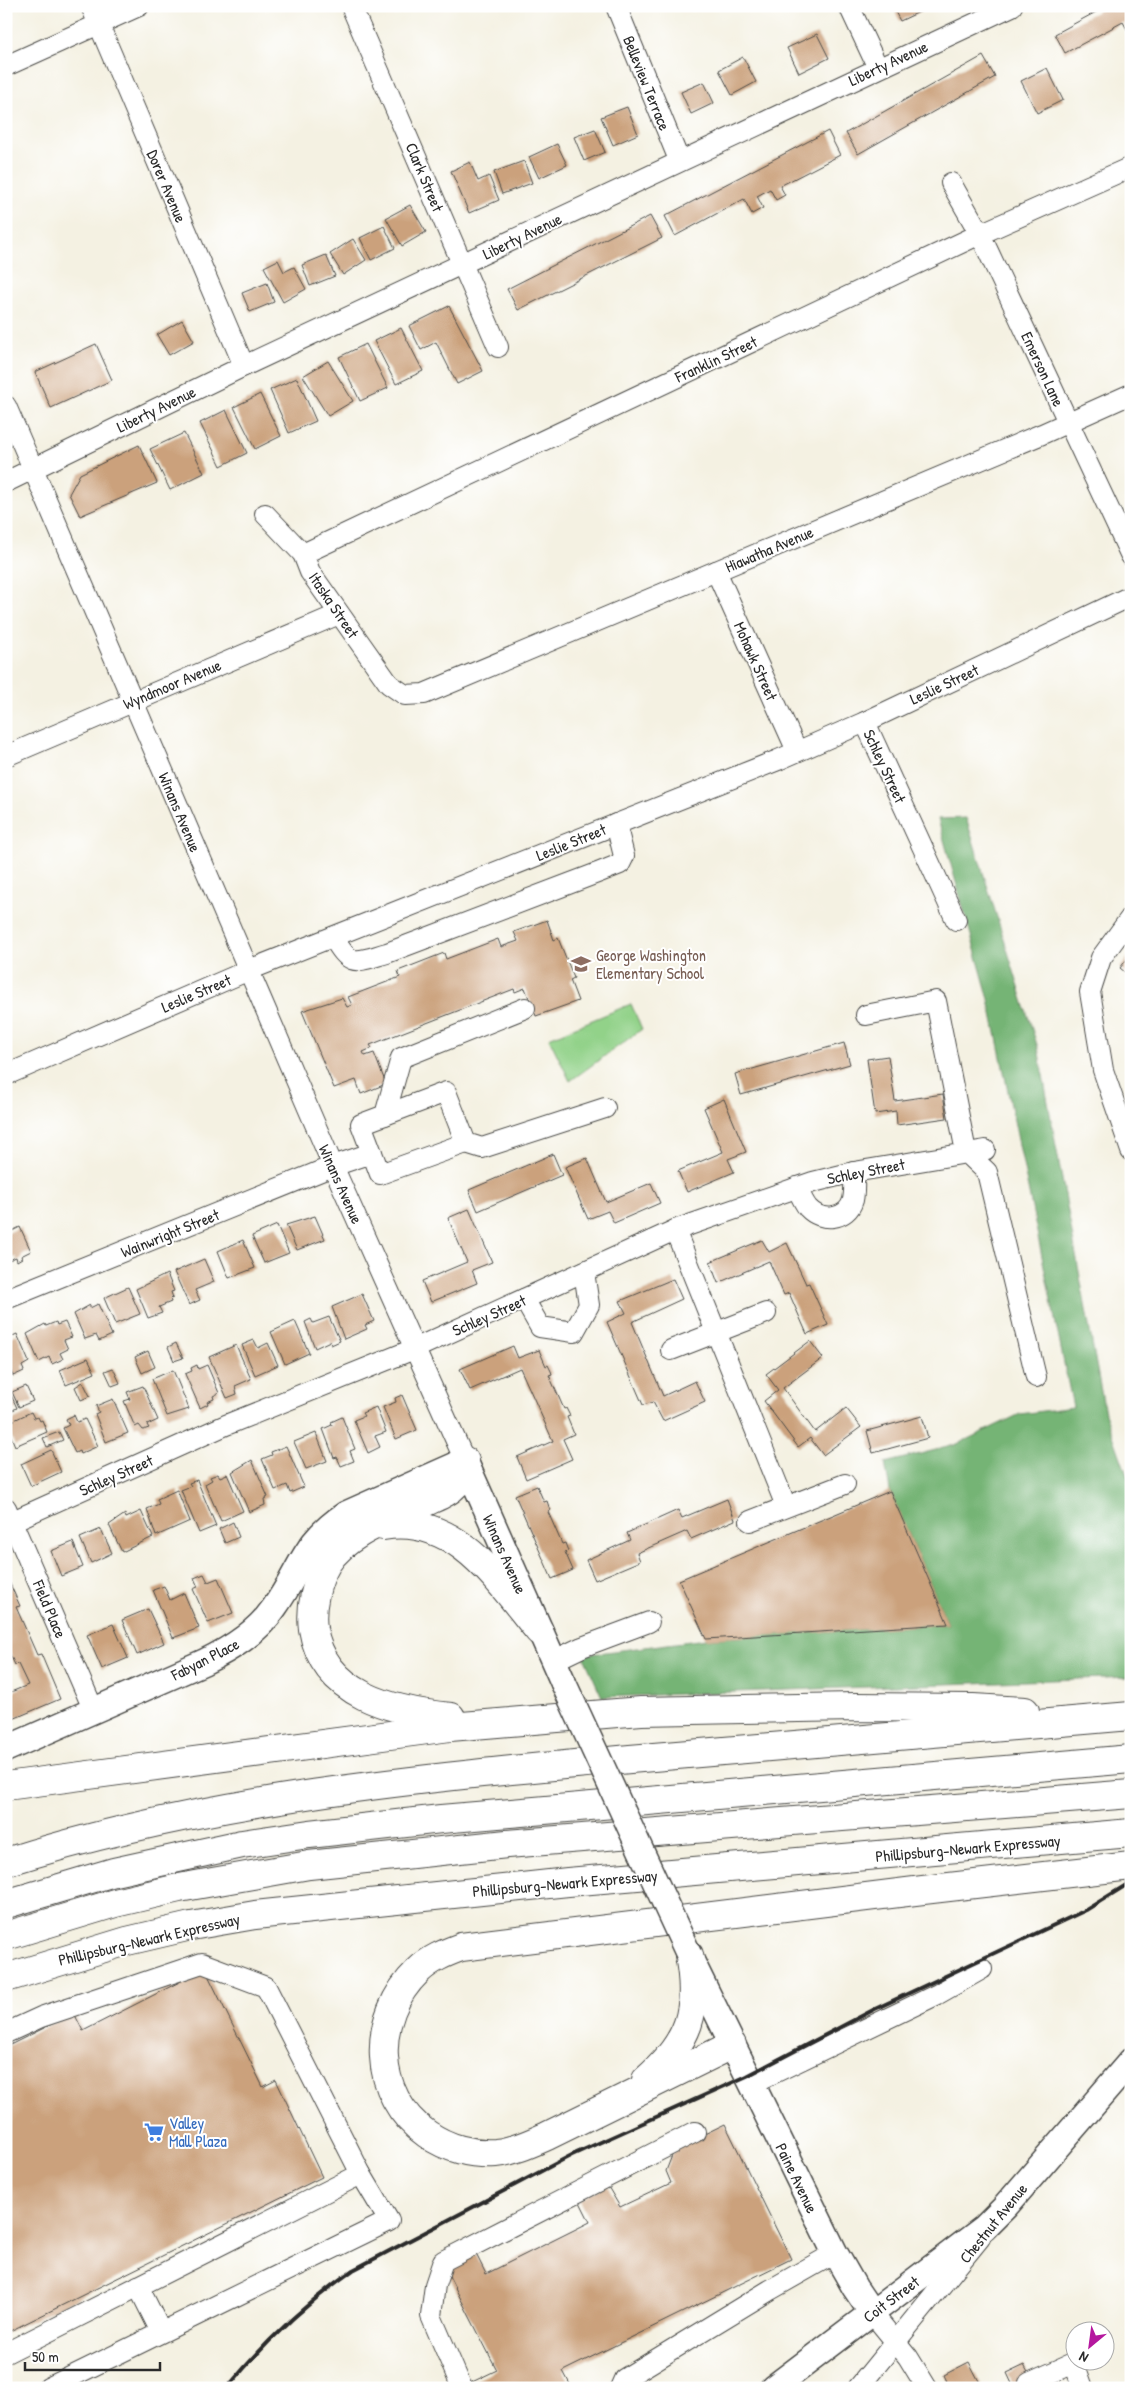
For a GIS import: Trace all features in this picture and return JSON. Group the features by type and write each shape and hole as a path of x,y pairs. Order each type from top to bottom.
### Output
{"highway":[{"path":"465,1461 460,1479 448,1491 360,1533 334,1554 316,1588 313,1624 318,1650 332,1671 348,1686 382,1704 422,1714 499,1722"},
{"path":"360,1533 385,1525 409,1524 433,1530 458,1542 480,1560 539,1631"},
{"path":"6,1786 442,1728 664,1710 856,1707 973,1708 1124,1717"},
{"path":"6,1862 101,1834 167,1819 269,1800 363,1786 559,1766 1124,1717"},
{"path":"6,1904 105,1875 169,1860 242,1844 318,1833 469,1817 1131,1759"},
{"path":"6,1936 115,1903 179,1888 319,1864 488,1846 1131,1794"},
{"name":"Phillipsburg-Newark Expressway","path":"6,1978 127,1941 191,1926 263,1914 568,1882 1131,1833"},
{"path":"732,2045 547,2136 508,2151 474,2153 446,2145 432,2138 414,2124 400,2106 389,2085 385,2072 383,2046 384,2034 391,2010 402,1989 418,1970 439,1956 472,1945 1131,1866"},
{"path":"614,2104 655,2072 682,2041 689,2024 692,2006 693,1982 689,1955"}],"main road":[{"name":"Winans Avenue","path":"465,1461 539,1631 689,1955"},
{"name":"Fabyan Place","path":"6,1749 204,1662 232,1647 266,1618 288,1585 306,1550 335,1521 346,1514 465,1461"},
{"name":"Paine Avenue","path":"689,1955 835,2253 872,2313"},
{"name":"Chestnut Avenue","path":"1005,2207 1131,2061"},
{"name":"Coit Street","path":"773,2388 967,2242 1005,2207"}],"street":[{"path":"6,66 95,15 140,6"},
{"name":"Clark Street","path":"351,6 498,347"},
{"name":"Belleview Terrace","path":"616,6 679,160"},
{"path":"849,6 878,68"},
{"name":"Liberty Avenue","path":"6,482 244,366 463,264 679,160 1012,6"},
{"name":"Dorer Avenue","path":"95,15 244,366"},
{"name":"Franklin Street","path":"303,554 980,234 1131,166"},
{"name":"Emerson Lane","path":"951,182 980,234 1131,556"},
{"name":"Hiawatha Avenue","path":"406,695 424,694 1131,394"},
{"name":"Winans Avenue","path":"6,406 333,1166 465,1461"},
{"name":"Itaska Street","path":"265,514 303,554 310,572 389,684 406,695"},
{"name":"Mohawk Street","path":"716,571 797,751"},
{"name":"Leslie Street","path":"6,1075 248,970 797,751 865,722 1131,596"},
{"name":"Wyndmoor Avenue","path":"6,756 133,700 339,614"},
{"name":"Schley Street","path":"865,722 956,920"},
{"path":"333,937 343,954 350,960 361,961 387,953 600,872 620,864 624,856 616,824"},
{"path":"1131,917 1101,958 1090,992 1103,1070 1131,1151"},
{"path":"866,1015 936,1001 976,1151 987,1172 1036,1377"},
{"path":"385,1115 401,1058 525,1008"},
{"path":"466,1143 446,1092 360,1124 380,1174 466,1143 482,1148 490,1147 606,1108"},
{"name":"Schley Street","path":"8,1518 414,1349 675,1230 797,1187 854,1172 976,1151"},
{"name":"Wainwright Street","path":"6,1299 333,1166 372,1153"},
{"path":"797,1187 806,1206 812,1212 828,1218 836,1217 845,1213 850,1207 853,1199 854,1172"},
{"path":"675,1230 786,1506"},
{"path":"524,1299 540,1327 574,1332 589,1305 584,1272"},
{"path":"671,1350 766,1313"},
{"path":"750,1521 845,1484"},
{"name":"Field Place","path":"8,1518 94,1711"},
{"path":"558,1672 582,1647 649,1622"},
{"path":"6,2033 41,2017 202,1963 266,1987 361,2174 389,2221 48,2388"},
{"path":"751,2084 938,1994 982,1969"},
{"path":"462,2388 431,2316 435,2285 443,2261 695,2132"},
{"path":"6,2353 361,2174"},
{"name":"Chestnut Avenue","path":"858,2388 1005,2207"},
{"path":"620,2388 624,2379 770,2290 835,2253"},
{"path":"138,2286 161,2332"},
{"name":"Paine Avenue","path":"872,2313 917,2369 927,2388"},
{"path":"1029,2383 1074,2363 1083,2388"}],"green space":[{"path":"966,818 1038,1048 1105,1413 1131,1486 1131,1677 602,1697 583,1655 706,1639 948,1624 890,1491 885,1463 955,1445 1020,1414 1073,1407 989,999 938,819"},
{"path":"631,1004 642,1029 570,1081 549,1038"}],"building":[{"path":"892,6 932,6 900,21"},
{"path":"1107,6 1131,6 1131,32 1129,33 1123,22 1065,53 1055,34"},
{"path":"817,34 829,58 799,73 787,48"},
{"path":"983,56 995,77 858,154 846,133"},
{"path":"743,57 756,82 732,95 719,70"},
{"path":"1047,68 1063,100 1037,113 1021,81"},
{"path":"704,82 714,103 691,114 681,92"},
{"path":"627,107 638,134 613,145 601,117"},
{"path":"595,129 605,152 584,161 574,137"},
{"path":"828,131 840,155 780,186 785,195 776,200 770,189 757,196 763,208 752,214 744,199 675,236 665,216"},
{"path":"557,144 567,165 539,178 529,157"},
{"path":"524,161 532,183 502,194 494,172"},
{"path":"470,162 478,181 489,176 499,200 469,213 451,171"},
{"path":"410,205 426,232 402,246 386,218"},
{"path":"650,216 662,238 518,310 507,289"},
{"path":"384,226 395,248 371,260 360,238"},
{"path":"353,239 366,260 343,275 330,254"},
{"path":"326,255 335,276 310,286 302,265"},
{"path":"278,260 284,272 294,267 306,289 283,302 264,267"},
{"path":"267,283 274,302 250,312 242,293"},
{"path":"449,306 483,371 457,384 436,342 421,350 409,326"},
{"path":"182,320 194,341 169,355 157,335"},
{"path":"401,328 423,371 396,384 374,341"},
{"path":"96,344 112,380 51,408 35,372"},
{"path":"366,344 388,388 360,401 339,357"},
{"path":"328,361 353,401 328,416 303,376"},
{"path":"297,378 316,421 289,433 270,390"},
{"path":"260,394 281,436 255,449 234,407"},
{"path":"226,410 247,453 221,466 200,423"},
{"path":"184,433 204,473 170,490 150,449"},
{"path":"139,445 157,483 80,516 69,494 80,474"},
{"path":"547,920 554,940 558,938 574,978 570,980 578,1001 536,1016 525,988 515,992 514,989 370,1045 372,1048 363,1052 365,1056 374,1053 386,1084 361,1094 356,1080 334,1088 302,1011 342,998 347,1007 352,1005 348,997 400,977 398,971 444,953 446,959 498,939 501,947 518,941 514,932"},
{"path":"1131,954 1131,977 1120,968"},
{"path":"844,1043 850,1064 741,1095 735,1074"},
{"path":"888,1056 895,1101 943,1094 947,1118 897,1125 896,1111 875,1114 867,1059"},
{"path":"724,1099 746,1152 728,1159 734,1172 687,1192 678,1171 723,1152 704,1108"},
{"path":"553,1154 562,1175 478,1211 469,1190"},
{"path":"587,1158 606,1202 651,1183 660,1203 614,1223 608,1211 588,1219 565,1167"},
{"path":"469,1209 492,1262 472,1270 477,1283 431,1302 422,1281 467,1262 448,1218"},
{"path":"315,1216 325,1239 297,1250 286,1225"},
{"path":"277,1225 289,1253 264,1263 252,1236"},
{"path":"20,1227 31,1251 21,1256 22,1258 17,1261 16,1257 9,1260 6,1254 6,1234"},
{"path":"243,1240 255,1268 229,1278 218,1251"},
{"path":"762,1240 769,1252 787,1243 806,1284 809,1283 828,1325 807,1334 789,1293 784,1295 769,1261 718,1283 710,1262"},
{"path":"204,1259 214,1282 195,1290 200,1300 189,1305 174,1272"},
{"path":"167,1274 174,1291 171,1292 173,1298 170,1299 171,1302 159,1307 162,1313 148,1318 136,1289"},
{"path":"673,1279 682,1299 632,1322 663,1396 695,1381 705,1402 663,1421 653,1402 643,1405 607,1322 626,1313 620,1301"},
{"path":"128,1287 140,1314 115,1324 104,1298"},
{"path":"362,1294 374,1321 365,1325 367,1329 344,1339 332,1307"},
{"path":"98,1304 112,1335 99,1341 96,1335 85,1339 74,1314 90,1305 90,1308"},
{"path":"329,1317 340,1341 331,1345 330,1341 315,1348 305,1322 311,1319 313,1323"},
{"path":"295,1321 309,1353 285,1364 271,1332"},
{"path":"56,1322 57,1325 65,1322 72,1337 64,1340 68,1349 60,1353 63,1359 52,1364 49,1357 39,1362 27,1334 45,1324 46,1326"},
{"path":"17,1334 29,1362 22,1366 24,1371 13,1376 6,1361 6,1339"},
{"path":"254,1340 258,1348 268,1343 278,1365 255,1375 242,1345"},
{"path":"810,1341 823,1358 783,1388 815,1432 846,1408 861,1427 823,1455 810,1438 798,1447 764,1401 778,1390 766,1374"},
{"path":"176,1343 183,1358 174,1361 168,1347"},
{"path":"236,1345 251,1379 235,1386 237,1394 227,1398 209,1357"},
{"path":"513,1346 518,1358 539,1350 546,1366 548,1365 551,1371 552,1374 549,1375 564,1409 566,1408 570,1416 567,1417 574,1434 563,1439 572,1459 526,1479 517,1457 553,1441 520,1368 470,1390 460,1369"},
{"path":"148,1351 155,1367 142,1373 135,1357"},
{"path":"88,1358 95,1373 66,1385 60,1370"},
{"path":"197,1365 198,1369 207,1365 219,1393 213,1396 214,1399 207,1402 208,1404 200,1408 185,1374 192,1371 191,1368"},
{"path":"113,1368 120,1383 112,1386 105,1371"},
{"path":"173,1370 189,1409 167,1416 152,1379"},
{"path":"83,1382 90,1396 81,1400 75,1387"},
{"path":"26,1386 33,1401 19,1407 12,1392"},
{"path":"143,1386 158,1420 147,1425 149,1428 143,1430 139,1425 135,1427 124,1401 130,1399 127,1392"},
{"path":"11,1395 17,1408 6,1413 6,1397"},
{"path":"402,1395 417,1430 396,1439 383,1407 396,1402 395,1398"},
{"path":"113,1399 128,1433 106,1442 95,1414 99,1412 96,1406"},
{"path":"376,1407 386,1432 375,1436 380,1447 368,1453 354,1420 364,1416 362,1413"},
{"path":"31,1412 34,1418 38,1417 40,1421 42,1420 47,1432 15,1446 6,1424"},
{"path":"74,1415 77,1422 85,1419 98,1446 80,1454 79,1451 75,1453 63,1428 69,1425 66,1419"},
{"path":"922,1416 928,1438 873,1453 867,1431"},
{"path":"342,1417 355,1449 350,1451 354,1461 341,1466 337,1457 334,1458 323,1429 332,1425 331,1422"},
{"path":"59,1432 63,1440 47,1447 43,1438"},
{"path":"316,1433 327,1461 306,1469 294,1442"},
{"path":"286,1446 304,1487 290,1493 287,1485 275,1490 262,1459 272,1455 271,1452"},
{"path":"51,1450 61,1472 31,1486 21,1464"},
{"path":"252,1460 268,1497 264,1499 265,1505 249,1512 232,1472"},
{"path":"218,1474 220,1477 227,1474 243,1511 221,1521 205,1484 212,1480 210,1477"},
{"path":"197,1480 216,1526 199,1533 181,1490 191,1486 189,1483"},
{"path":"537,1486 544,1502 547,1501 551,1510 548,1512 562,1544 565,1543 568,1551 565,1552 573,1570 552,1579 515,1495"},
{"path":"177,1490 190,1521 156,1536 147,1509 159,1504 157,1499"},
{"path":"890,1491 948,1624 706,1639 679,1580"},
{"path":"727,1499 735,1520 691,1539 687,1531 637,1553 640,1561 595,1580 586,1560 630,1540 627,1533 678,1510 682,1518"},
{"path":"141,1511 153,1537 122,1552 109,1525 125,1514 126,1518"},
{"path":"233,1522 239,1537 225,1543 219,1529"},
{"path":"101,1529 112,1553 91,1563 80,1538"},
{"path":"73,1542 83,1567 61,1576 51,1551"},
{"path":"204,1574 208,1582 218,1578 233,1613 208,1623 193,1589 198,1587 194,1578"},
{"path":"6,1575 20,1606 16,1607 37,1655 41,1654 60,1699 6,1722 6,1694 28,1685 18,1664 15,1665 6,1646"},
{"path":"164,1586 170,1600 184,1593 199,1628 173,1638 153,1590"},
{"path":"148,1609 164,1643 137,1655 122,1620"},
{"path":"113,1624 128,1658 102,1669 87,1635"},
{"name":"Valley Mall Plaza","path":"205,1969 263,2087 276,2080 322,2177 6,2333 6,2047 74,2013 83,2031"},
{"path":"725,2124 791,2259 563,2371 572,2388 472,2388 470,2383 497,2370 446,2270 476,2254 486,2274 590,2222 579,2200 607,2185 620,2207 671,2183 666,2171 673,2153 684,2144"},
{"path":"969,2362 981,2385 976,2388 950,2388 944,2375"},
{"path":"1024,2365 1032,2380 1014,2388 1007,2373"}],"railway":[{"path":"227,2388 286,2324 353,2270 572,2155 747,2076 875,2009 1086,1910 1131,1882"}],"place":[{"name":"George Washington Elementary School","path":"581,964"},
{"name":"Valley Mall Plaza","path":"154,2132"}]}
